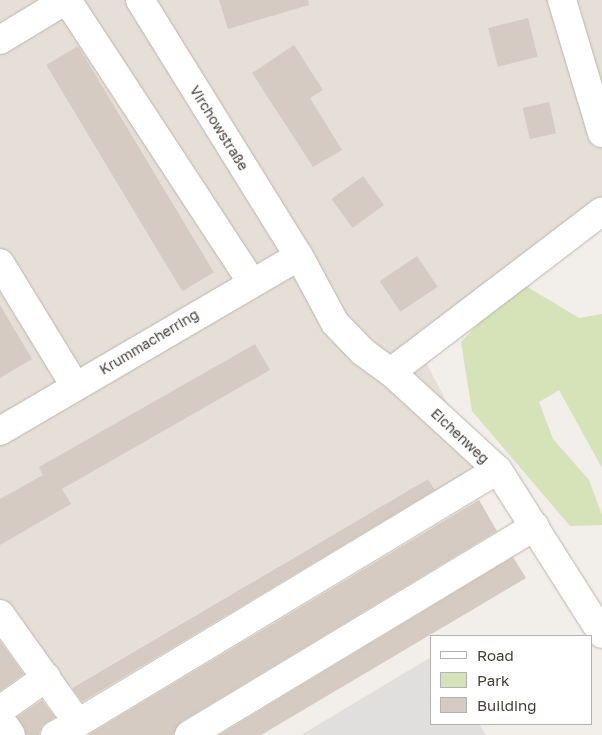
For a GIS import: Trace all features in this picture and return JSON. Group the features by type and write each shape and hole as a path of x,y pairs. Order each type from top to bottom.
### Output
{"street":[{"path":"0,40 66,0 251,281"},
{"name":"Virchowstraße","path":"140,0 298,256"},
{"path":"562,0 602,133"},
{"path":"391,372 602,211"},
{"name":"Krummacherring","path":"0,431 251,281 298,256"},
{"name":"Eichenweg","path":"298,256 336,323 363,352 391,372 498,470 602,634"},
{"path":"0,263 75,386"},
{"path":"0,614 47,677 66,729 498,470"},
{"path":"190,735 534,526"},
{"path":"0,710 47,677"},
{"path":"0,719 11,735"}],"shaded area":[{"path":"0,0 602,0 602,198 418,347 481,468 440,498 428,479 73,687 47,677 0,613"},
{"path":"430,658 430,725 480,725 486,735 301,735"}],"green space":[{"path":"519,282 579,318 602,314 602,468 559,390 539,402 553,439 589,480 602,515 602,525 570,526 472,411 461,342"}],"building":[{"path":"219,0 308,0 309,5 228,29"},
{"path":"528,18 538,57 498,67 488,28"},
{"path":"294,45 323,90 310,98 342,150 313,167 252,73"},
{"path":"78,46 214,272 182,291 46,65"},
{"path":"549,102 556,133 530,139 523,108"},
{"path":"363,176 384,205 353,228 331,199"},
{"path":"417,256 438,287 400,312 380,281"},
{"path":"0,305 32,359 0,378"},
{"path":"255,344 270,370 62,489 71,504 0,545 0,499 43,475 39,467"},
{"path":"428,479 435,490 82,702 72,688"},
{"path":"479,500 497,531 181,722 173,735 88,735"},
{"path":"513,557 526,578 261,735 219,735"},
{"path":"0,641 24,674 0,691"},
{"path":"42,700 55,717 42,726 39,735 26,735 17,717"}]}
